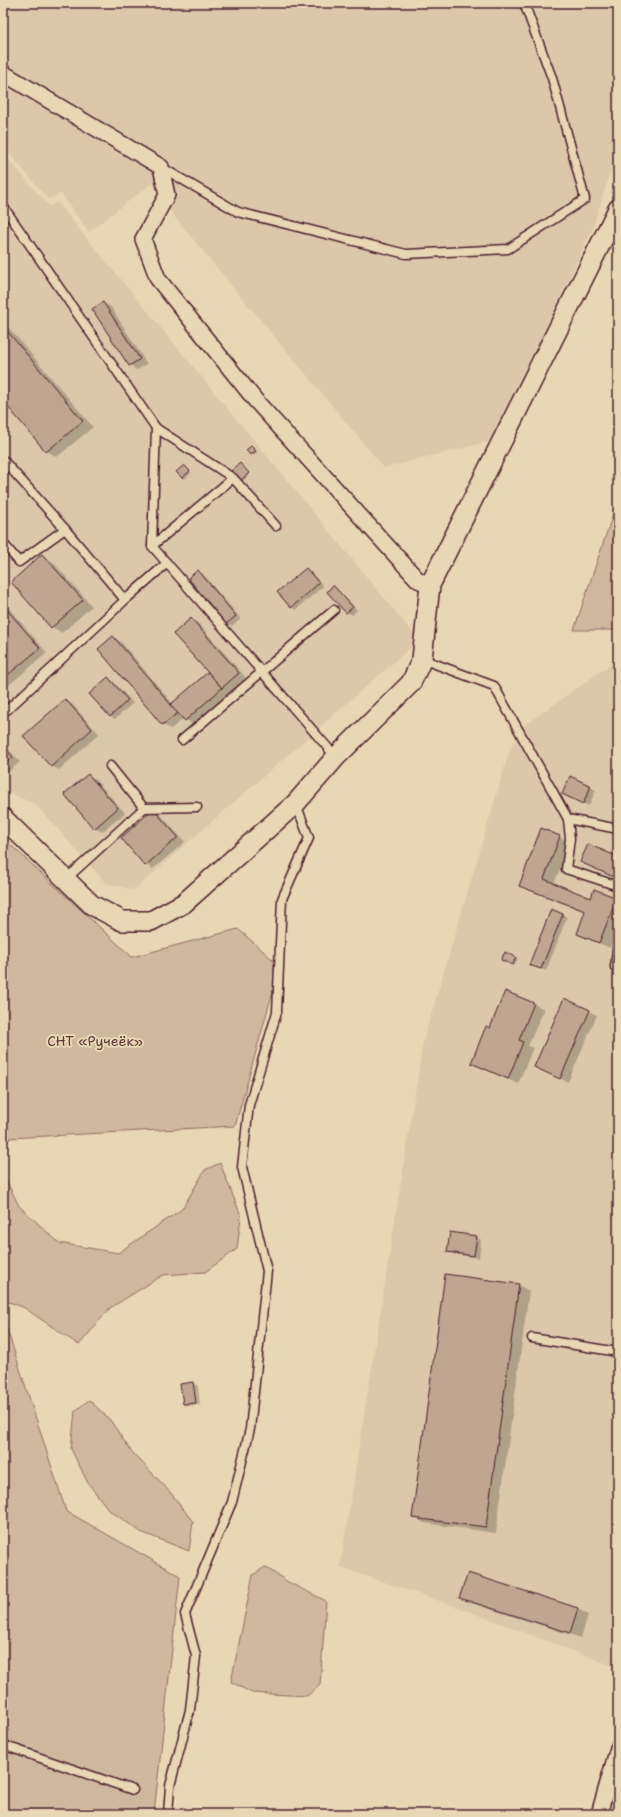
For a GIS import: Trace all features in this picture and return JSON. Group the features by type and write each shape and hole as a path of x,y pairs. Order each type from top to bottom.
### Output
{"street":[{"path":"3,73 161,167 167,195 143,239 158,279 256,401 418,580 430,585"},
{"path":"3,818 92,905 122,921 151,921 184,903 296,803 336,757 411,683 422,659 430,585 618,209"},
{"path":"599,1814 618,1748"}],"lane":[{"path":"161,167 238,212 406,254 508,249 584,199 552,78 524,3"},
{"path":"3,206 156,428 233,478 276,526"},
{"path":"156,428 152,546 336,757"},
{"path":"3,460 65,529 125,600"},
{"path":"152,546 233,478"},
{"path":"3,544 19,562 65,529"},
{"path":"7,710 167,563"},
{"path":"182,740 334,610"},
{"path":"422,659 494,686 568,819 570,839 566,869 618,886"},
{"path":"110,766 144,808"},
{"path":"168,1814 170,1786 190,1710 196,1656 185,1614 232,1502 251,1422 267,1271 242,1167 249,1105 277,1012 282,900 309,838 296,803"},
{"path":"65,880 144,808 197,807"},
{"path":"568,819 618,829"},
{"path":"618,942 615,967 618,969"},
{"path":"532,1338 618,1352"},
{"path":"3,1745 133,1790"}],"shaded area":[{"path":"3,3 618,3 618,148 593,227 495,440 384,468 172,214 152,183 89,232 61,194 48,199 3,146"},
{"path":"3,153 49,206 57,202 419,640 134,890 106,883 36,805 3,790"},
{"path":"618,659 618,1668 454,1606 340,1567 423,1042 509,752 522,727"}],"green space":[{"path":"618,499 618,630 574,630"},
{"name":"СНТ «Ручеёк»","path":"3,838 132,957 238,929 280,966 235,1126 10,1138 3,1146"},
{"path":"220,1163 241,1216 237,1249 205,1272 163,1275 110,1308 79,1345 23,1307 3,1300 3,1174 19,1206 59,1243 118,1253 182,1209 205,1170"},
{"path":"3,1324 6,1326 66,1511 180,1576 154,1814 3,1814"},
{"path":"89,1400 110,1420 131,1451 170,1492 193,1522 189,1551 141,1532 109,1510 88,1483 71,1449 75,1411"},
{"path":"265,1567 288,1582 326,1601 320,1685 307,1696 252,1693 231,1682 253,1575"}],"building":[{"path":"103,302 140,359 129,366 92,309"},
{"path":"3,326 83,421 46,452 3,401"},
{"path":"251,446 256,451 250,455 246,450"},
{"path":"240,463 249,473 240,481 231,471"},
{"path":"184,465 190,471 182,478 176,472"},
{"path":"42,554 83,600 51,628 11,582"},
{"path":"306,568 319,583 291,608 277,592"},
{"path":"198,570 236,616 226,624 188,578"},
{"path":"333,585 353,607 346,613 327,592"},
{"path":"3,605 40,648 3,679"},
{"path":"191,618 239,673 222,688 173,634"},
{"path":"113,636 178,713 162,725 98,649"},
{"path":"208,672 222,688 185,721 170,705"},
{"path":"108,677 128,700 110,717 89,694"},
{"path":"65,699 92,729 51,767 23,736"},
{"path":"3,746 13,757 3,765"},
{"path":"88,774 118,808 94,829 64,794"},
{"path":"570,776 591,786 583,804 562,794"},
{"path":"153,809 178,837 145,866 121,838"},
{"path":"541,828 560,836 544,879 591,898 594,889 617,898 599,943 577,934 585,911 519,886"},
{"path":"588,844 618,857 618,879 580,862"},
{"path":"551,909 563,914 541,969 529,965"},
{"path":"505,952 516,957 513,965 501,960"},
{"path":"505,991 534,1003 519,1040 523,1042 508,1079 471,1063 486,1026 490,1028"},
{"path":"564,998 590,1010 560,1079 534,1067"},
{"path":"450,1232 477,1236 474,1256 447,1252"},
{"path":"445,1274 519,1284 486,1527 412,1518"},
{"path":"193,1382 196,1403 183,1404 180,1384"},
{"path":"468,1573 578,1608 570,1633 459,1598"}]}
